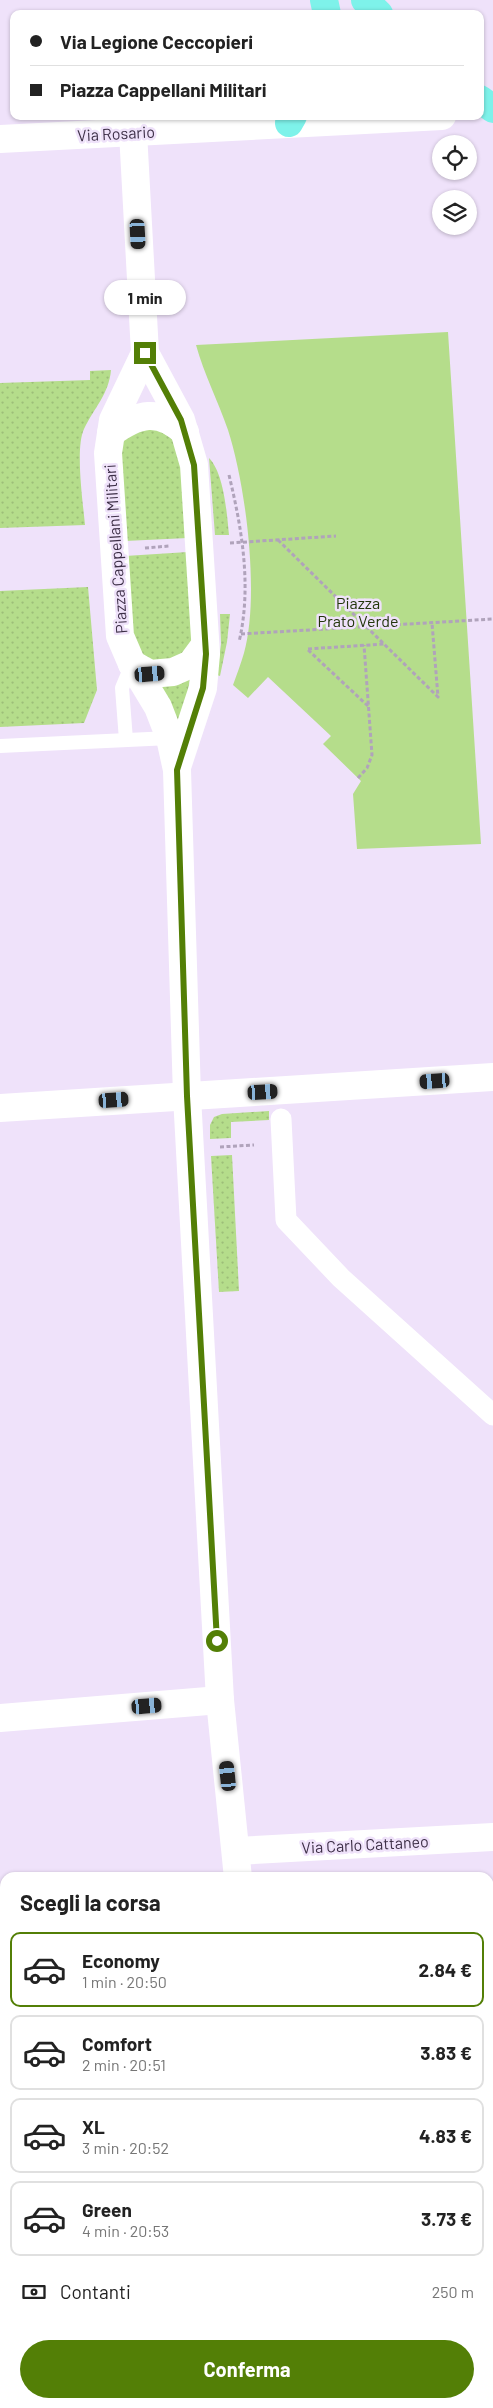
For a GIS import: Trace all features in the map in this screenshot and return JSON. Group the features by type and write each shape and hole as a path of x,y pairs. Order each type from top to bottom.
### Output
{"highway":[{"path":"365,0 375,10"}],"street":[{"name":"Via Rosario","path":"0,139 133,132 291,120"},
{"path":"133,132 145,353 181,420 194,465 205,645 203,688 177,770 187,1096 220,1700 237,1864"},
{"name":"Piazza Cappellani Militari","path":"145,353 113,420 108,454 120,636 132,664 158,708 170,738 177,770"},
{"path":"111,433 132,419 146,415 172,420 185,432"},
{"path":"132,664 150,674 172,672 191,664 205,645"},
{"path":"0,1108 493,1077"},
{"path":"281,1119 286,1220 341,1278 493,1415"},
{"path":"0,1718 220,1700"},
{"name":"Via Carlo Cattaneo","path":"237,1864 493,1837"}],"lane":[{"path":"126,740 122,688 132,664"},
{"path":"0,746 170,738"}],"path":[{"path":"278,540 438,697 432,623"},
{"path":"241,634 493,619"},
{"path":"368,706 307,649 384,644"},
{"path":"358,778 367,768 372,755 364,645"},
{"path":"190,1149 282,1144"}],"green space":[{"name":"Piazza Prato Verde","path":"448,332 481,844 357,849 353,794 361,781 323,744 331,736 268,677 248,698 233,685 244,653 249,629 251,572 249,541 235,453 196,345"},
{"path":"111,370 110,379 104,394 84,429 81,438 80,476 85,525 0,528 0,383 90,380 90,371"},
{"path":"149,423 178,443 183,471 188,538 125,541 119,450 127,431"},
{"path":"209,458 218,473 221,483 226,505 229,535 215,535"},
{"path":"188,552 194,635 188,653 169,661 158,663 147,659 139,650 133,635 127,600 125,556"},
{"path":"88,587 97,690 84,723 0,727 0,591"},
{"path":"220,614 230,614 220,676 217,675 221,644"},
{"path":"190,679 182,730 157,685"},
{"path":"269,1111 269,1120 231,1122 231,1138 210,1139 210,1125 214,1117 222,1114"},
{"path":"232,1155 239,1291 219,1292 211,1156"}],"route":[{"path":"145,353 181,420 194,465 206,654 203,688 177,770 187,1096 217,1641"}]}
